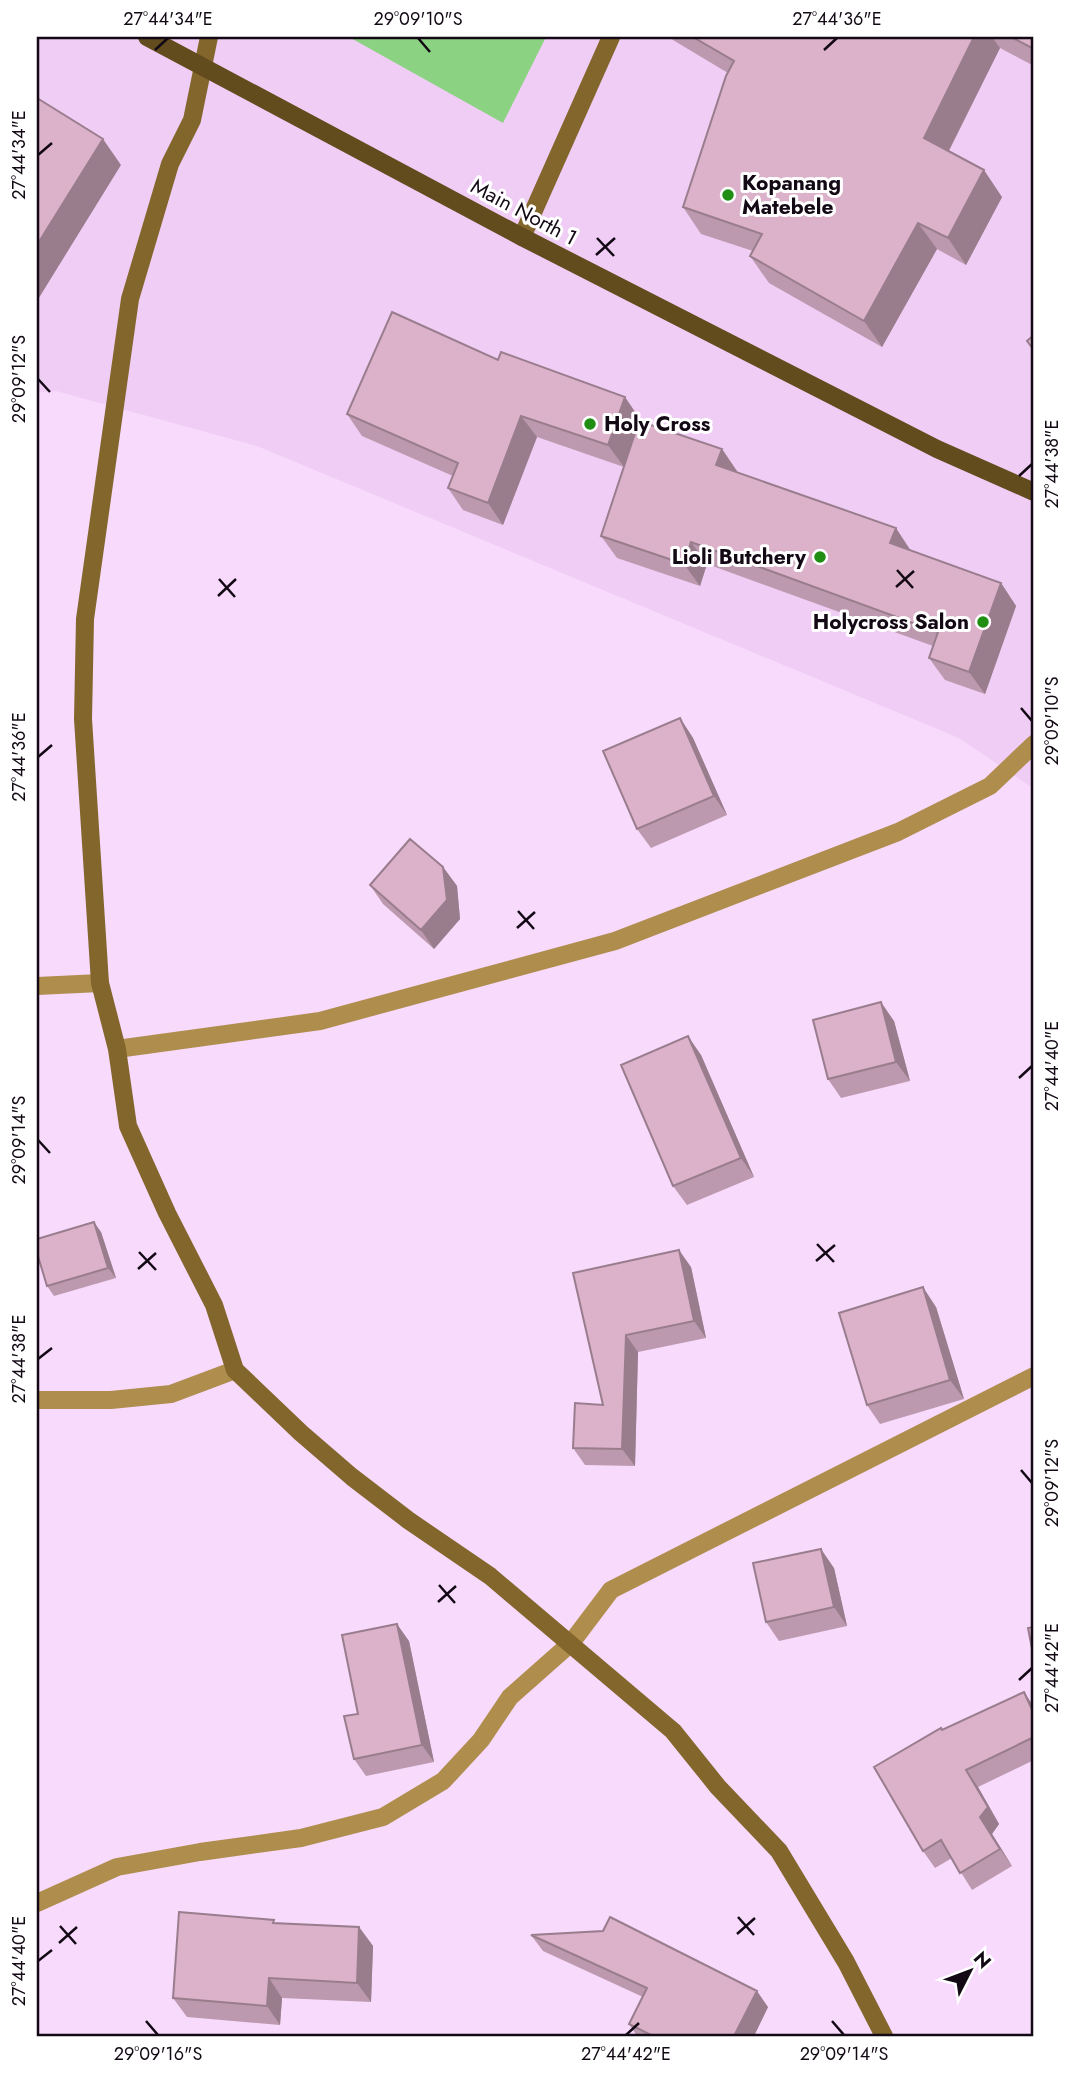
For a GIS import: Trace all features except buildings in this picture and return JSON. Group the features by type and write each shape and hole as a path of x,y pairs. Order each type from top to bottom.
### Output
{"main road":[{"name":"Main North 1","path":"147,37 522,237 937,449 1034,492"},
{"path":"209,37 192,120 170,164 130,299 85,619 83,719 100,983 117,1049 128,1126 167,1213 214,1305 235,1370 352,1477 408,1520 490,1576 673,1731 718,1787 779,1852 846,1962 884,2036"},
{"path":"522,237 611,37"}],"street":[{"path":"117,1049 320,1021 615,941 898,832 990,786 1034,744"},
{"path":"37,986 100,983"},
{"path":"37,1400 111,1401 171,1394 235,1370"},
{"path":"37,1903 117,1867 301,1838 383,1816 443,1781 481,1740 510,1697 571,1643 611,1590 1034,1376"}],"shaded area":[{"path":"37,37 1034,37 1034,789 959,738 257,446 56,391 37,392"}],"green space":[{"path":"349,37 546,37 503,123"}],"place":[{"name":"Kopanang Matebele","path":"728,195"},
{"name":"Holy Cross","path":"590,424"},
{"name":"Lioli Butchery","path":"820,557"},
{"name":"Holycross Salon","path":"983,622"}]}
